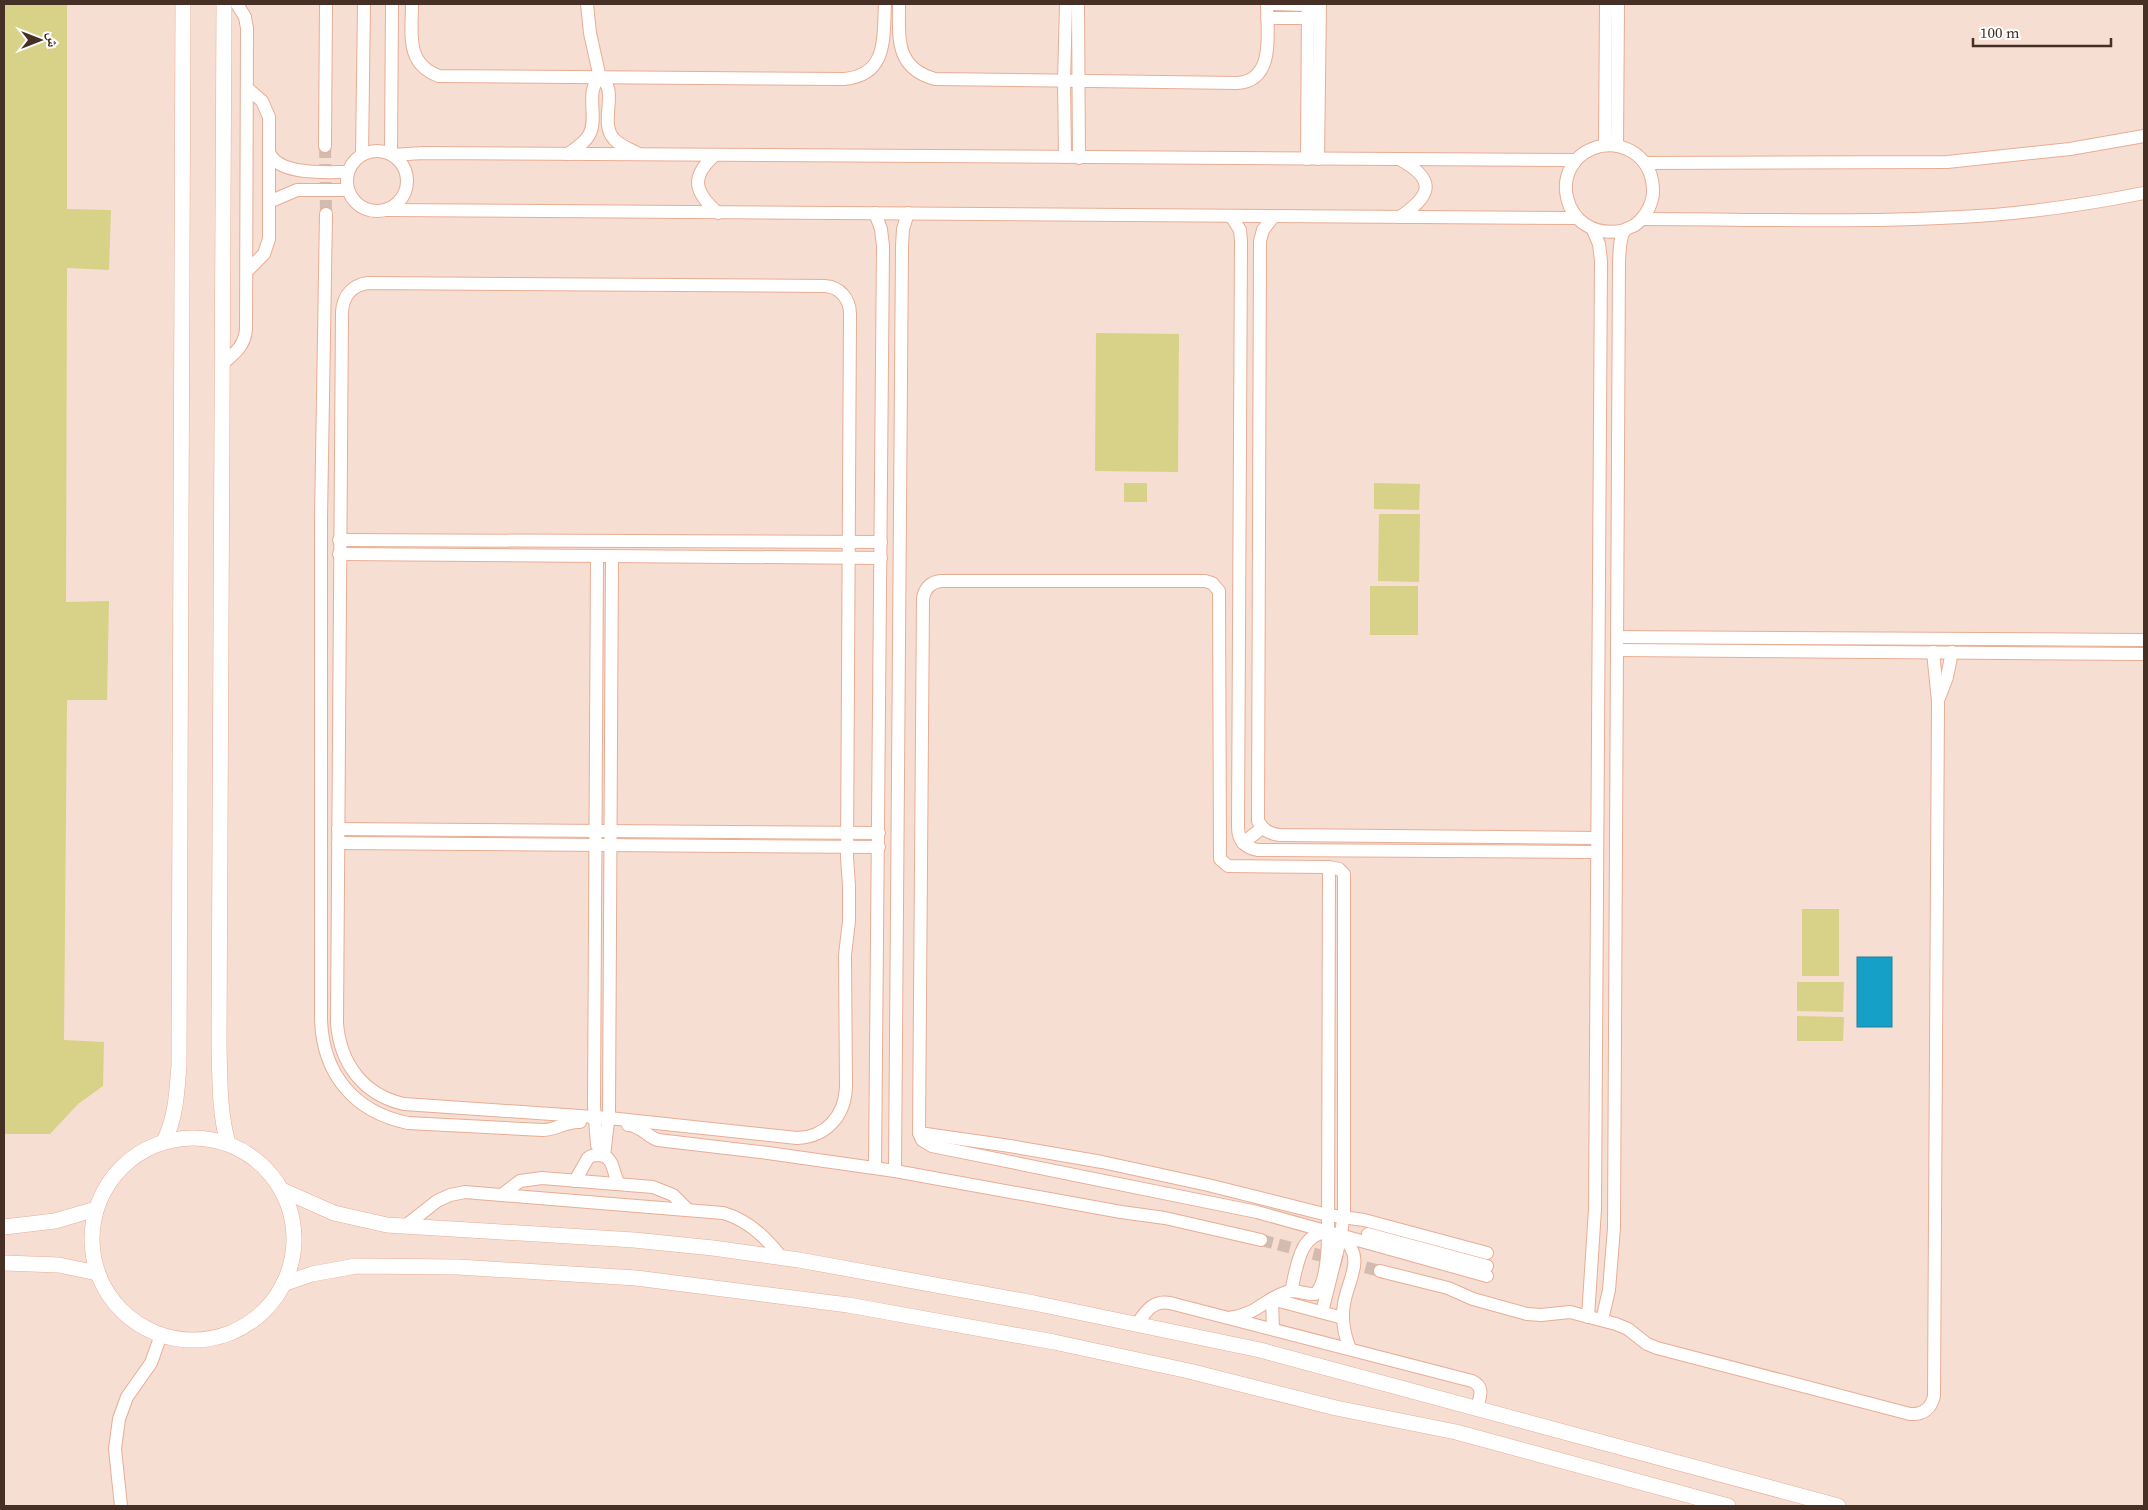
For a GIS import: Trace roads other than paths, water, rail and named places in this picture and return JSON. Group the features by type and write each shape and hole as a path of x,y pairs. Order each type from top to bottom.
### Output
{"main road":[{"path":"164,1141 175,1105 179,1065 183,4"},
{"path":"224,4 219,1066 224,1128 228,1144"},
{"path":"196,1137 228,1144 259,1162 268,1170 282,1190 290,1213 294,1237 292,1261 284,1284 262,1313 232,1333 197,1340 173,1339 139,1325 119,1309 104,1289 97,1273 92,1248 92,1228 96,1209 106,1186 122,1166 141,1151 164,1141 196,1137"},
{"path":"282,1190 316,1207 370,1222 404,1227 634,1240 781,1257 947,1286 1137,1324 1260,1350 1838,1506"},
{"path":"4,1228 55,1221 96,1209"},
{"path":"4,1263 59,1265 97,1273"},
{"path":"284,1284 319,1272 356,1266 458,1267 636,1278 848,1305 1045,1340 1189,1371 1345,1410 1456,1432 1728,1506"}],"street":[{"path":"222,364 239,349 246,336 247,28 245,17 237,4"},
{"path":"325,146 326,4"},
{"path":"362,154 364,4"},
{"path":"386,210 400,201 407,185 404,168 392,154 392,4"},
{"path":"412,4 412,48 418,63 431,73 447,76 600,78 854,78 872,68 882,51 885,4"},
{"path":"587,4 600,78 607,84 609,90 608,127 612,136 619,143 640,154"},
{"path":"899,4 901,49 911,66 926,76 945,79 1237,83 1250,81 1260,74 1266,62 1267,4"},
{"path":"1066,4 1064,81 1066,158"},
{"path":"1078,4 1079,158"},
{"path":"1274,4 1312,4"},
{"path":"1312,4 1308,18 1312,159"},
{"path":"1312,4 1312,159"},
{"path":"1606,4 1611,145"},
{"path":"1611,145 1618,4"},
{"path":"1267,18 1308,18"},
{"path":"568,154 586,140 592,126 593,88 600,78"},
{"path":"247,88 262,101 268,111 269,202 268,247 264,254 247,271"},
{"path":"593,116 599,113 608,115"},
{"path":"1645,163 1947,162 2070,149 2144,136"},
{"path":"1611,145 1632,152 1645,163 1652,176 1653,191 1650,206 1642,218 1625,230 1609,233 1593,230 1576,218 1570,208 1566,195 1566,183 1576,160 1595,148 1611,145"},
{"path":"1576,160 392,154 376,150 362,154 356,159 348,172 348,190 356,203 370,211 1576,218"},
{"path":"269,152 278,163 297,170 348,172"},
{"path":"715,155 702,169 698,182 700,195 718,213"},
{"path":"1399,160 1421,174 1425,187 1421,201 1400,217"},
{"path":"297,170 297,190"},
{"path":"269,202 297,190 348,190"},
{"path":"1642,218 1913,219 1961,217 2009,213 2144,194"},
{"path":"874,213 881,228 883,246 875,1168"},
{"path":"326,214 321,567 321,1020 325,1049 336,1076 356,1099 368,1108 395,1120 408,1123 551,1130 572,1121 602,1120 638,1126 652,1138 658,1140 896,1171 1121,1212 1165,1218 1261,1240"},
{"path":"896,1171 902,246 903,230 908,214"},
{"path":"1231,216 1238,225 1241,235 1238,833 1243,844 1258,850 1597,852"},
{"path":"1273,216 1262,230 1260,241 1257,813 1262,828 1270,834 1280,835 1597,838"},
{"path":"1588,1317 1593,1245 1601,261 1599,244 1593,230"},
{"path":"1602,1320 1609,1290 1612,1245 1620,247 1625,230"},
{"path":"368,283 825,286 836,289 847,299 850,310 847,833 849,921 845,955 846,1094 842,1108 835,1121 818,1134 797,1138 404,1104 381,1096 362,1082 344,1057 338,1034 338,843 342,306 346,296 353,288 368,283"},
{"path":"1241,346 1260,346"},
{"path":"1599,390 1619,390"},
{"path":"881,391 901,391"},
{"path":"339,540 881,542"},
{"path":"451,540 451,555"},
{"path":"339,554 881,558"},
{"path":"597,556 596,845 602,1120"},
{"path":"600,1155 610,845 612,556"},
{"path":"920,1132 1010,1146 1198,1182 1328,1215 1343,1218 1364,1220 1487,1265 1341,1236 1244,1209 928,1145 922,1140 920,1132 924,598 926,589 932,583 941,580 1205,581 1215,585 1219,591 1220,598 1220,859 1228,866 1339,869 1344,878 1343,1218 1341,1236 1332,1315"},
{"path":"1617,644 2144,640"},
{"path":"1617,644 1933,652 2144,654"},
{"path":"1380,1271 1448,1288 1473,1299 1527,1314 1541,1315 1564,1312 1602,1320 1628,1329 1642,1341 1657,1348 1910,1414 1921,1414 1930,1407 1934,1396 1938,701 1933,652"},
{"path":"1938,701 1947,677 1952,652"},
{"path":"880,678 900,677"},
{"path":"1597,768 1616,768"},
{"path":"1238,782 1258,782"},
{"path":"1243,844 1262,828"},
{"path":"338,829 879,833"},
{"path":"338,843 879,847"},
{"path":"1229,1318 1254,1312 1272,1299 1295,1291 1313,1294 1318,1290 1326,1261 1328,1232 1329,868"},
{"path":"1596,968 1615,968"},
{"path":"877,1011 897,1010"},
{"path":"1005,1161 1010,1146"},
{"path":"575,1181 588,1158 600,1155 611,1161 619,1184"},
{"path":"503,1194 514,1184 527,1179 542,1178 619,1184 660,1189 673,1195 688,1210"},
{"path":"404,1227 437,1201 450,1195 465,1192 503,1194 723,1213 736,1217 760,1233 781,1257"},
{"path":"1294,1222 1300,1207"},
{"path":"1295,1291 1306,1242 1318,1233 1328,1232"},
{"path":"1332,1315 1345,1297 1353,1272 1352,1249 1341,1236"},
{"path":"1593,1245 1612,1245"},
{"path":"1272,1299 1332,1315 1345,1334 1350,1349"},
{"path":"1272,1299 1273,1329"},
{"path":"1137,1324 1149,1308 1162,1302 1170,1302 1475,1382 1481,1390 1477,1408"},
{"path":"121,1506 115,1449 119,1418 127,1397 151,1363 161,1335"}],"water":[{"path":"1857,957 1892,957 1892,1027 1857,1027"}],"tunnel":[{"path":"325,146 326,214"},
{"path":"1261,1240 1380,1271"}]}
